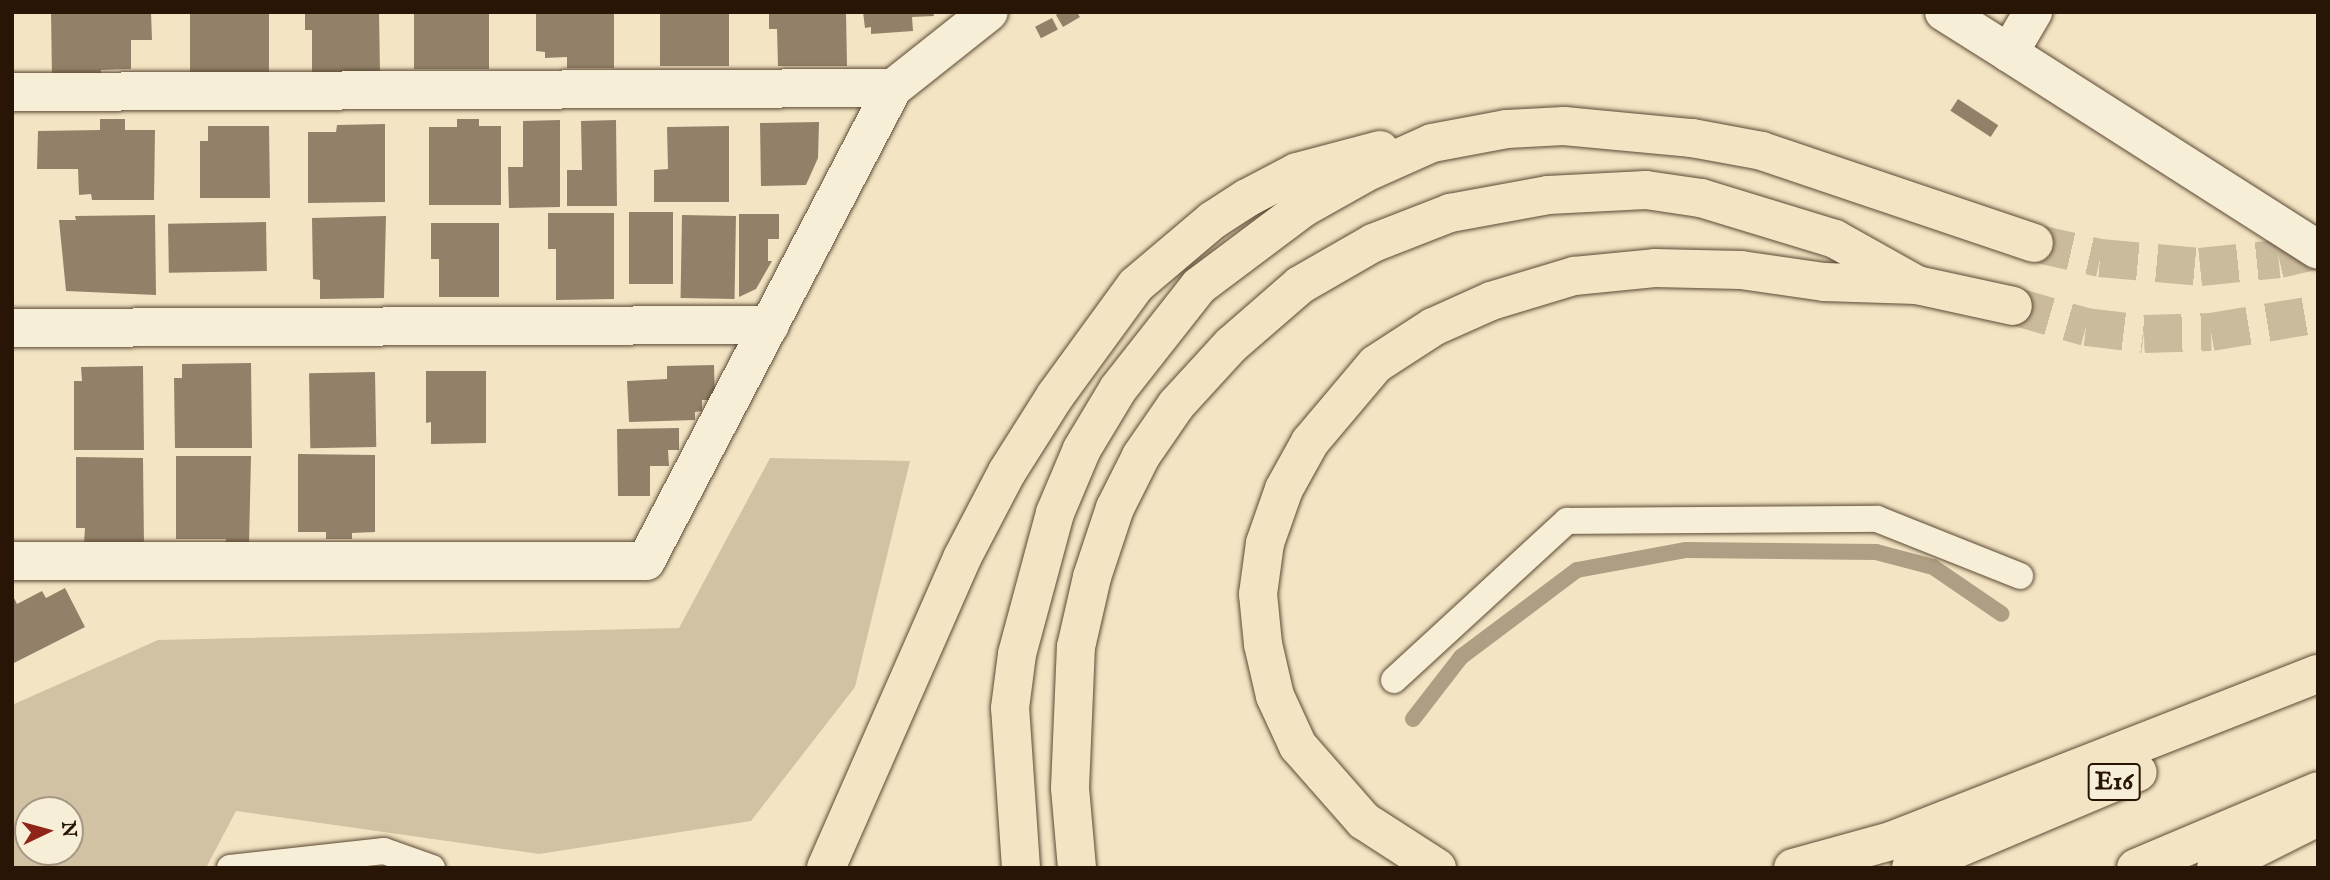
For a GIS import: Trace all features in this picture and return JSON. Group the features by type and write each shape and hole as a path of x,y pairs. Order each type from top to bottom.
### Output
{"highway":[{"path":"826,868 962,558 1007,472 1055,396 1136,285 1213,220 1297,172 1360,153 1507,129 1564,126 1692,138 1762,151 2034,243"},
{"path":"1021,868 1010,720 1017,654 1055,513 1082,449 1118,388 1199,286 1303,208 1365,173 1432,143"},
{"path":"1077,868 1070,776 1076,647 1092,577 1115,508 1141,456 1176,405 1231,345 1300,285 1373,243 1450,213 1548,195 1646,190 1700,198 1835,239 1917,285"},
{"path":"1437,868 1364,821 1298,746 1275,696 1263,644 1258,594 1265,543 1284,489 1310,442 1376,364 1433,327 1490,301 1574,276 1655,268 1716,270 1824,282 1917,285 2013,306"},
{"path":"1793,868 1891,841 2318,674"},
{"name":"E16","path":"1911,868 2318,697"},
{"path":"2136,868 2318,791"},
{"path":"2216,868 2318,817"}],"street":[{"path":"12,561 646,561 893,88 989,12"},
{"path":"1944,12 2318,250"},
{"path":"2009,53 2033,12"},
{"path":"12,92 893,88"},
{"path":"12,328 770,324"}],"lane":[{"path":"1394,680 1567,521 1877,519 2020,576"},
{"path":"230,868 384,851 432,868"}],"shaded area":[{"path":"770,458 910,461 855,687 751,821 539,854 236,811 206,868 12,868 12,705 158,640 679,628"}],"building":[{"path":"51,12 151,12 152,40 131,40 131,69 101,70 101,77 52,78"},
{"path":"190,12 269,12 269,73 190,73"},
{"path":"305,12 379,12 380,73 312,73 312,30 305,30"},
{"path":"414,12 489,12 489,69 414,69"},
{"path":"536,12 614,12 614,68 567,68 567,57 545,58 545,52 536,51"},
{"path":"660,12 729,12 729,66 660,66"},
{"path":"769,12 846,12 847,66 778,66 777,29 769,29"},
{"path":"863,12 933,12 934,16 912,17 913,31 871,34 871,27 865,28"},
{"path":"1060,12 1077,12 1080,17 1063,27 1056,15"},
{"path":"1052,18 1058,30 1041,38 1035,27"},
{"path":"1958,99 1998,125 1991,137 1950,111"},
{"path":"100,119 125,119 125,130 155,130 154,200 92,200 91,194 79,195 78,169 37,169 38,131 100,130"},
{"path":"457,119 479,119 479,126 501,126 501,205 429,205 429,127 457,127"},
{"path":"560,120 560,207 509,208 508,167 523,167 523,121"},
{"path":"616,120 617,206 567,206 567,170 582,170 581,121"},
{"path":"819,122 818,158 806,185 761,186 760,123"},
{"path":"385,124 385,202 308,203 308,132 336,132 337,125"},
{"path":"208,126 269,126 270,198 200,198 200,141 208,141"},
{"path":"729,126 729,202 654,202 654,170 668,169 667,127"},
{"path":"629,212 673,212 673,284 629,284"},
{"path":"548,213 614,213 614,299 556,300 556,249 548,249"},
{"path":"739,214 779,214 779,239 768,239 768,261 772,261 756,289 739,297"},
{"path":"155,215 156,295 66,291 59,220 76,220 75,216"},
{"path":"682,215 736,216 735,299 681,298"},
{"path":"386,216 384,298 320,299 320,280 313,279 312,218"},
{"path":"266,222 267,271 169,273 168,224"},
{"path":"431,223 499,223 499,297 439,297 439,259 431,259"},
{"path":"251,363 252,448 175,448 174,378 182,378 182,364"},
{"path":"714,365 715,400 702,400 702,411 695,412 695,420 629,422 627,381 667,379 667,366"},
{"path":"143,366 144,450 74,450 74,381 82,381 81,367"},
{"path":"426,371 486,371 486,443 431,444 431,422 426,423"},
{"path":"375,372 376,447 310,448 309,373"},
{"path":"679,428 679,450 668,450 669,466 650,466 650,496 618,496 617,429"},
{"path":"298,454 375,455 375,532 352,533 352,539 326,539 326,532 298,532"},
{"path":"176,456 251,456 249,545 225,545 226,539 176,539"},
{"path":"76,457 143,458 144,544 84,543 85,528 76,528"},
{"path":"65,588 85,627 12,664 12,594 17,604 42,591 46,598"}],"waterway":[{"path":"1413,719 1461,657 1577,570 1686,550 1876,552 1933,567 2002,614"}],"tunnel":[{"path":"2034,243 2100,258 2200,267 2279,259 2318,250"},
{"path":"2013,306 2086,327 2144,334 2211,332 2318,314"}]}
